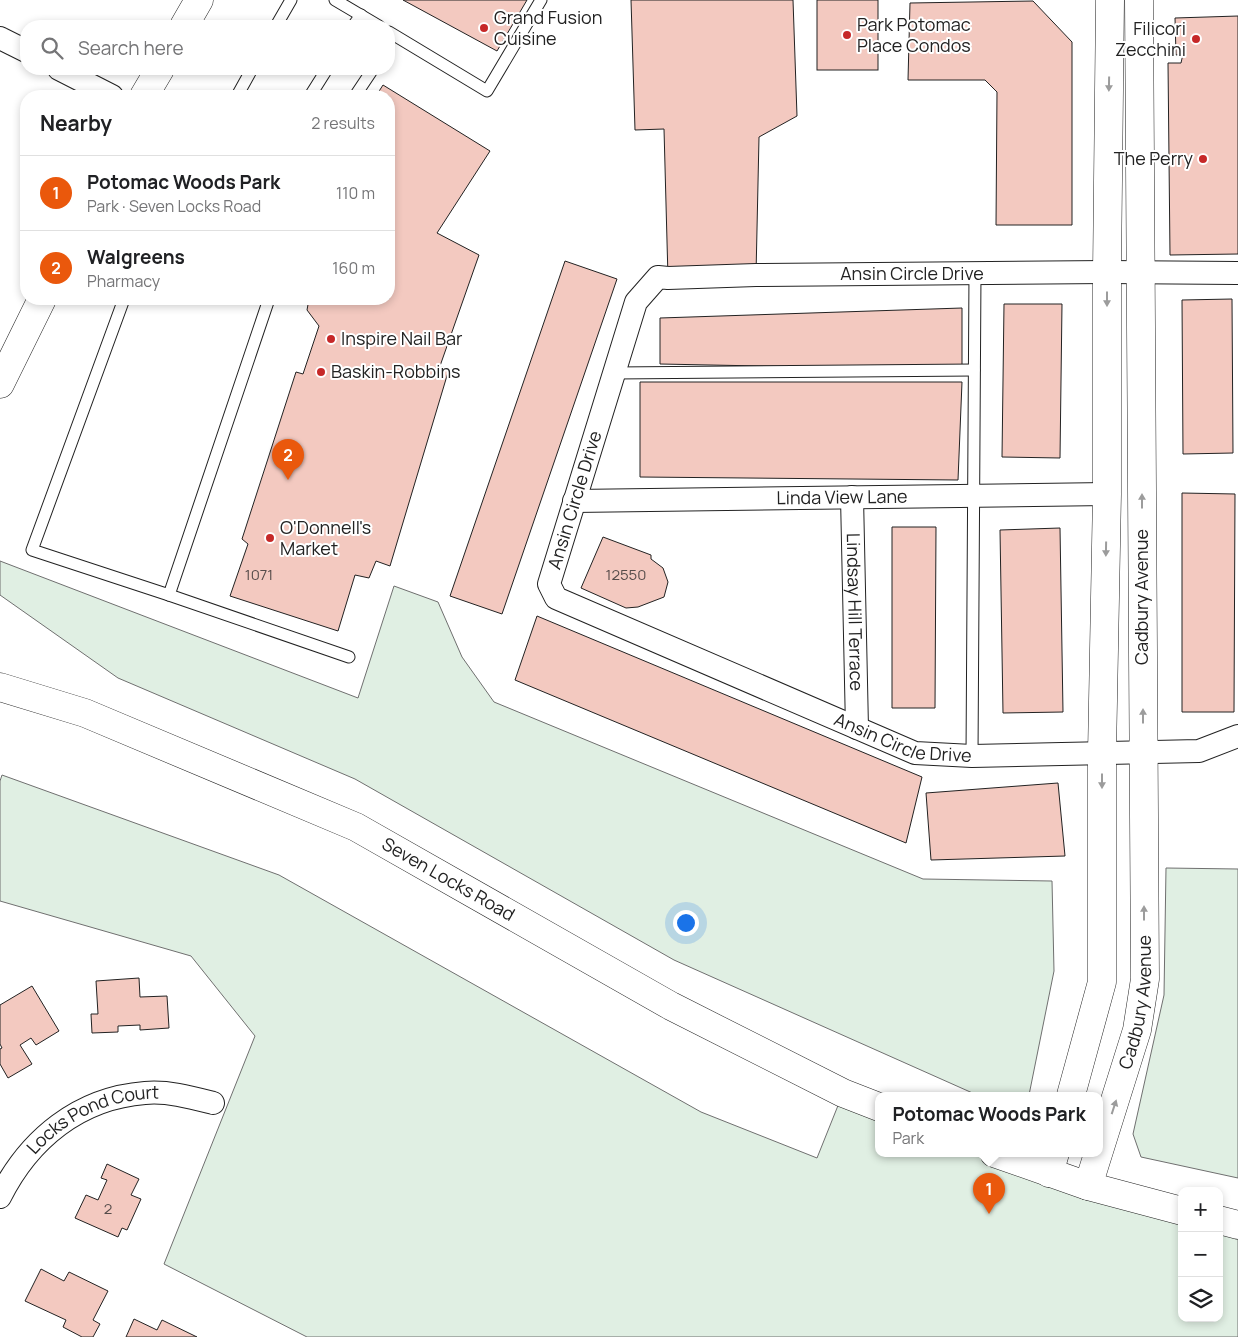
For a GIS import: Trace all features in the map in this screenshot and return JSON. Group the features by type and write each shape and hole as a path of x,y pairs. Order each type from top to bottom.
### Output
{"street":[{"path":"187,20 199,0"},
{"name":"Cadbury Avenue","path":"1072,1092 1102,982 1102,753 1108,494 1107,272 1110,0"},
{"name":"Cadbury Avenue","path":"1103,1138 1137,1030 1144,979 1139,0"},
{"path":"0,38 20,48"},
{"path":"71,75 100,90"},
{"path":"148,90 156,75"},
{"name":"Ansin Circle Drive","path":"1238,272 658,277 636,302 549,584 556,598 915,753 972,756 1199,751 1238,736"},
{"path":"0,384 39,305"},
{"name":"Linda View Lane","path":"574,501 1108,494"},
{"name":"Lindsay Hill Terrace","path":"852,497 857,728"},
{"name":"Seven Locks Road","path":"0,687 85,713 356,827 670,1006 843,1093 875,1105"},
{"name":"Locks Pond Court","path":"0,1196 31,1149 58,1124 88,1108 115,1098 146,1093 178,1095 212,1103"},
{"path":"1017,1157 1052,1163 1088,1186 1178,1209"},
{"name":"Cadbury Avenue","path":"1088,1186 1097,1157"},
{"path":"1223,1221 1238,1225"}],"lane":[{"path":"279,20 291,0"},
{"path":"335,0 369,20"},
{"path":"395,40 487,91 541,0"},
{"path":"358,20 361,15"},
{"path":"240,90 249,75"},
{"path":"314,90 323,75"},
{"path":"359,90 369,75"},
{"path":"972,756 975,273"},
{"path":"122,305 32,550 349,657"},
{"path":"170,595 267,305"},
{"path":"614,373 974,370"}],"green space":[{"path":"0,561 358,698 394,586 438,602 462,657 494,702 923,879 1052,881 1054,971 1030,1092 970,1092 674,960 355,779 118,678 0,595"},
{"path":"2,775 279,875 701,1112 817,1158 843,1093 875,1105 875,1157 1009,1157 1178,1208 1178,1322 1223,1322 1223,1220 1238,1224 1238,1337 307,1337 164,1264 255,1036 191,956 0,901 0,781"},
{"path":"1166,868 1238,869 1238,1178 1141,1157 1133,1134 1164,995"}],"building":[{"path":"403,0 527,0 497,51"},
{"path":"631,0 793,0 797,116 759,137 756,275 668,278 664,129 635,130"},
{"name":"Park Potomac Place Condos","path":"817,0 878,0 878,70 817,70"},
{"path":"1033,1 1072,42 1072,225 996,225 997,92 985,80 908,80 910,3"},
{"name":"The Perry","path":"1238,16 1238,254 1170,255 1168,63 1181,63 1183,54 1176,55 1175,18"},
{"path":"383,85 391,90 380,90"},
{"path":"395,92 490,151 437,233 479,255 440,366 449,369 390,566 376,561 369,578 355,575 338,631 230,596 248,544 242,539 296,372 303,374 319,326 307,310 308,305 395,305"},
{"path":"565,261 617,279 502,614 450,596"},
{"path":"1232,299 1233,453 1183,454 1182,300"},
{"path":"1004,304 1062,304 1060,458 1002,457"},
{"path":"962,308 962,370 660,364 660,318"},
{"path":"640,382 962,382 958,480 640,477"},
{"path":"1182,493 1235,494 1234,712 1182,712"},
{"path":"892,527 936,527 935,708 892,708"},
{"path":"1060,528 1063,712 1003,713 1000,530"},
{"path":"603,537 651,555 651,559 663,568 668,582 664,597 638,607 626,608 581,588"},
{"path":"537,616 922,777 906,843 515,680"},
{"path":"1058,783 1065,856 931,860 926,793"},
{"path":"139,978 140,997 167,996 169,1028 140,1030 140,1025 118,1026 118,1032 92,1033 91,1014 98,1014 96,981"},
{"path":"32,986 59,1031 36,1045 31,1038 20,1045 32,1064 8,1078 0,1064 0,1049 2,1048 0,1044 0,1005"},
{"path":"107,1164 139,1179 131,1195 141,1199 127,1230 122,1228 118,1237 75,1218 86,1195 98,1200 107,1180 101,1178"},
{"path":"41,1269 64,1281 69,1272 108,1291 93,1320 100,1324 93,1337 82,1337 63,1327 66,1320 25,1301"},
{"path":"134,1319 157,1330 162,1320 197,1337 126,1337"}],"place":[{"name":"Grand Fusion Cuisine","path":"484,28"},
{"name":"Park Potomac Place Condos","path":"847,35"},
{"name":"Filicori Zecchini","path":"1196,39"},
{"name":"The Perry","path":"1203,159"},
{"name":"Inspire Nail Bar","path":"331,339"},
{"name":"Baskin-Robbins","path":"321,372"},
{"name":"Walgreens","path":"288,480"},
{"name":"O'Donnell's Market","path":"270,538"},
{"name":"Potomac Woods Park","path":"989,1214"}]}
